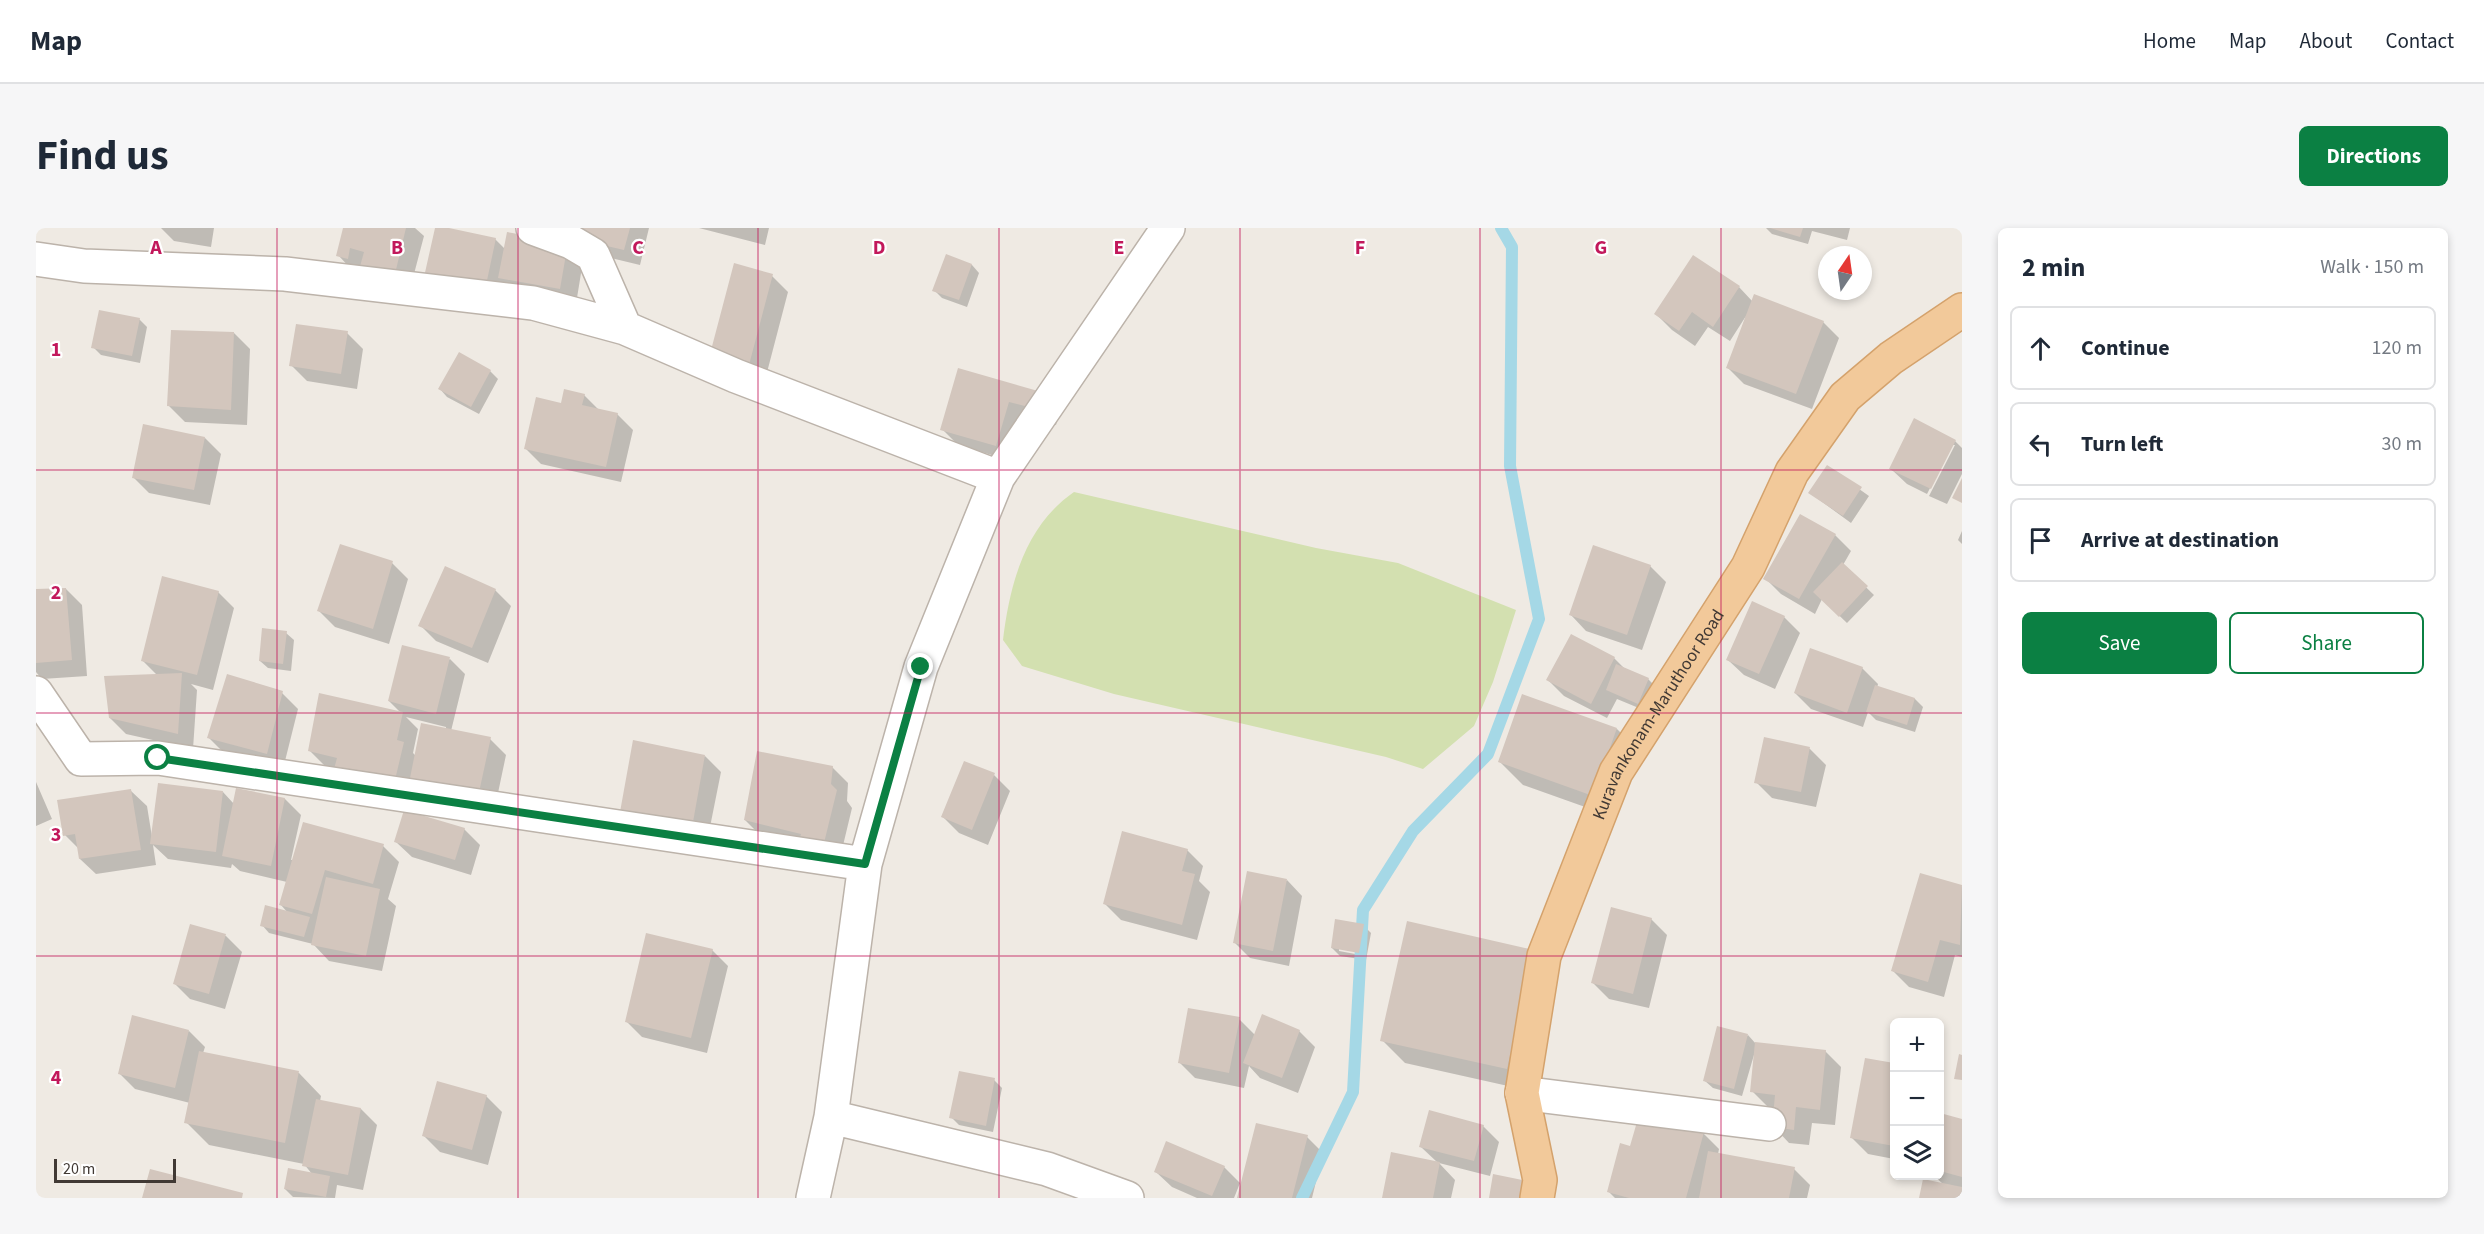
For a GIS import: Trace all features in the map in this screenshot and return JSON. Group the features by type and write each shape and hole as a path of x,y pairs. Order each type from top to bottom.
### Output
{"main road":[{"name":"Kuravankonam-Maruthoor Road","path":"1537,1198 1540,1180 1522,1094 1544,956 1616,772 1748,567 1792,472 1845,397 1891,358 1962,310"}],"street":[{"path":"533,228 571,242 593,255 626,328"},
{"path":"813,1198 831,1117 865,864 921,667 998,477 1168,228"},
{"path":"36,259 84,266 297,275 533,303 626,328 736,376 998,477"},
{"path":"36,693 81,759 158,758 865,864"},
{"path":"1522,1094 1769,1124"},
{"path":"831,1117 1047,1169 1127,1198"}],"green space":[{"path":"1074,492 1316,548 1398,563 1516,610 1493,682 1474,726 1423,769 1386,757 1114,694 1022,666 1003,640 1016,577 1023,557 1043,521"}],"building":[{"path":"343,228 406,228 394,278 359,270 364,252 350,248 348,259 336,256"},
{"path":"435,228 449,228 496,238 485,290 424,277"},
{"path":"570,228 630,228 624,250 568,237"},
{"path":"1770,228 1803,228 1800,237"},
{"path":"507,232 568,243 560,289 498,278"},
{"path":"946,254 972,264 959,300 932,291"},
{"path":"1693,255 1740,286 1713,327 1692,312 1679,331 1654,314"},
{"path":"734,263 773,274 749,365 710,354"},
{"path":"1754,294 1824,321 1796,394 1726,368"},
{"path":"99,310 140,318 132,356 91,348"},
{"path":"296,324 348,331 341,374 289,366"},
{"path":"171,330 234,332 231,410 167,406"},
{"path":"459,352 491,370 471,407 438,389"},
{"path":"958,368 1045,393 1040,410 1009,402 996,446 940,430"},
{"path":"564,389 585,394 582,405 618,413 606,467 524,449 536,397 561,403"},
{"path":"1914,418 1956,440 1931,489 1889,469"},
{"path":"143,424 205,437 194,490 132,478"},
{"path":"1827,465 1862,487 1843,516 1808,493"},
{"path":"1962,478 1962,503 1952,498"},
{"path":"1800,514 1836,534 1799,599 1763,579"},
{"path":"340,544 393,561 373,629 317,611"},
{"path":"1593,545 1651,565 1627,635 1569,615"},
{"path":"1842,562 1868,586 1839,617 1813,592"},
{"path":"445,566 496,589 472,648 418,626"},
{"path":"162,576 219,591 197,675 141,661"},
{"path":"66,588 72,660 36,663 36,589"},
{"path":"1752,601 1785,616 1759,674 1726,660"},
{"path":"262,628 287,631 283,664 259,661"},
{"path":"1571,634 1615,657 1591,704 1546,680"},
{"path":"402,645 450,657 436,714 388,701"},
{"path":"1810,648 1863,667 1847,713 1794,693"},
{"path":"1616,664 1649,678 1638,704 1606,690"},
{"path":"182,673 178,734 109,718 104,676"},
{"path":"227,674 283,691 267,754 207,738"},
{"path":"1875,685 1915,698 1907,725 1866,712"},
{"path":"319,693 403,712 397,740 404,742 395,780 334,769 337,758 308,751"},
{"path":"1522,694 1617,728 1593,796 1498,762"},
{"path":"421,723 491,737 478,797 409,783"},
{"path":"1764,737 1810,747 1801,792 1754,783"},
{"path":"633,740 705,755 693,822 620,812"},
{"path":"757,751 833,766 831,784 837,790 824,843 799,841 801,834 744,820"},
{"path":"964,761 995,773 972,830 941,817"},
{"path":"158,783 223,791 216,852 150,844"},
{"path":"236,788 285,798 271,866 222,856"},
{"path":"131,789 141,850 79,859 75,834 63,836 57,800"},
{"path":"404,810 465,828 455,860 394,842"},
{"path":"303,822 384,844 373,884 325,870 312,914 279,905"},
{"path":"1122,831 1188,849 1182,871 1195,874 1182,925 1103,904"},
{"path":"1247,871 1287,879 1273,951 1233,943"},
{"path":"1920,873 1962,885 1960,945 1940,940 1928,982 1891,971"},
{"path":"326,877 380,889 366,956 311,945"},
{"path":"265,905 310,917 304,937 260,926"},
{"path":"1611,907 1652,918 1633,994 1591,983"},
{"path":"1335,919 1364,924 1359,953 1331,948"},
{"path":"1407,921 1534,950 1507,1069 1380,1041"},
{"path":"190,924 226,934 209,994 173,984"},
{"path":"646,933 713,949 691,1038 625,1022"},
{"path":"1188,1008 1240,1017 1229,1073 1178,1063"},
{"path":"1262,1014 1300,1030 1282,1078 1243,1063"},
{"path":"132,1015 189,1030 175,1088 118,1074"},
{"path":"1717,1026 1748,1034 1734,1089 1703,1081"},
{"path":"1755,1042 1826,1050 1820,1110 1796,1107 1794,1130 1772,1127 1775,1095 1750,1092"},
{"path":"199,1051 299,1071 285,1143 184,1123"},
{"path":"1959,1054 1962,1055 1962,1080 1954,1079"},
{"path":"1865,1058 1890,1062 1890,1145 1850,1138"},
{"path":"959,1071 995,1078 986,1126 949,1118"},
{"path":"437,1081 487,1095 472,1150 422,1136"},
{"path":"316,1099 361,1108 348,1175 302,1166"},
{"path":"1429,1110 1484,1125 1474,1161 1419,1147"},
{"path":"1944,1114 1962,1119 1962,1177 1944,1172"},
{"path":"1639,1115 1704,1132 1686,1198 1629,1198 1607,1192 1620,1143 1630,1146"},
{"path":"1256,1123 1308,1135 1292,1198 1237,1198"},
{"path":"1166,1141 1225,1166 1212,1196 1154,1172"},
{"path":"1708,1151 1795,1167 1789,1198 1699,1198"},
{"path":"1391,1152 1440,1162 1433,1198 1382,1198"},
{"path":"288,1168 330,1176 326,1197 284,1189"},
{"path":"150,1169 243,1193 242,1198 142,1198"},
{"path":"1493,1174 1532,1182 1529,1198 1489,1198"},
{"path":"1923,1180 1962,1187 1962,1198 1919,1198"}],"waterway":[{"path":"1302,1198 1353,1092 1363,910 1413,831 1488,754 1539,619 1510,466 1512,247 1501,228"}],"route":[{"path":"158,758 865,864 921,667"}]}
